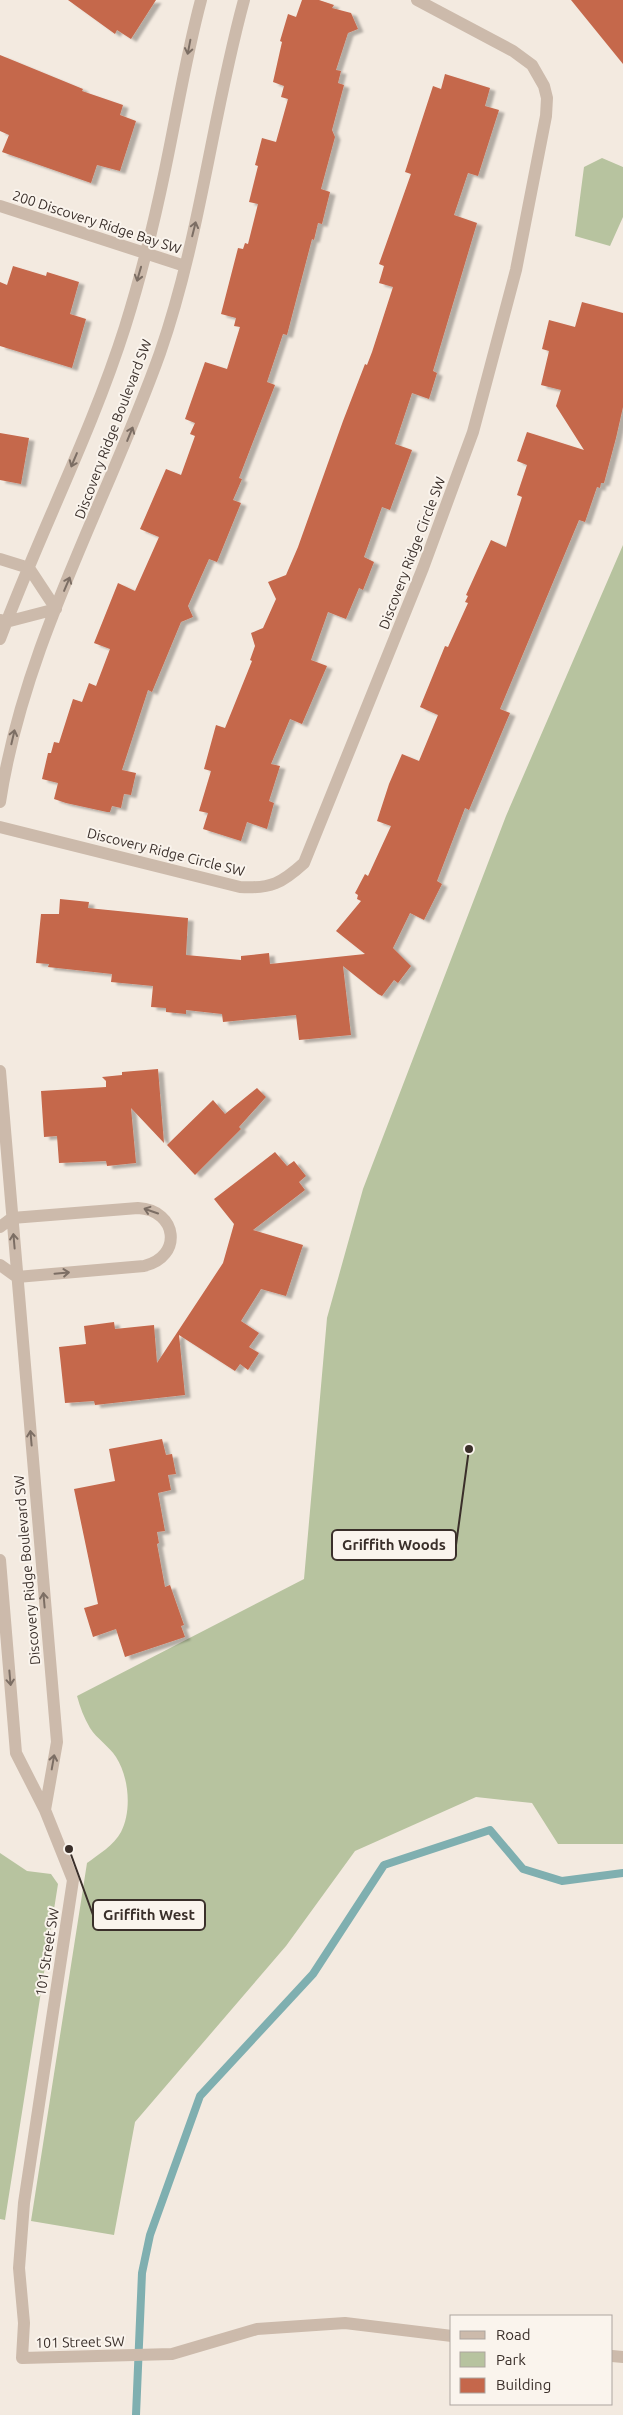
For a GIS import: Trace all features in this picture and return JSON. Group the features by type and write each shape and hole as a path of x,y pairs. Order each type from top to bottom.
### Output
{"street":[{"name":"Discovery Ridge Boulevard SW","path":"0,639 3,621 29,568 93,414 124,328 145,254 201,0"},
{"name":"Discovery Ridge Boulevard SW","path":"0,802 14,731 30,678 56,609 132,430 160,351 185,266 206,181 233,40 244,0"},
{"name":"Discovery Ridge Circle SW","path":"0,827 240,887 259,888 279,884 304,862 423,568 473,432 516,270 546,116 547,98 544,86 532,65 513,51 417,0"},
{"name":"200 Discovery Ridge Bay SW","path":"0,206 185,266"},
{"path":"0,559 29,568 56,609 3,621"},
{"name":"Discovery Ridge Boulevard SW","path":"0,1071 57,1742 45,1810"},
{"path":"0,1227 12,1218 147,1208 164,1217 171,1234 167,1252 153,1264 17,1277 0,1265"},
{"name":"Discovery Ridge Boulevard SW","path":"0,1560 16,1753 45,1810"},
{"name":"101 Street SW","path":"45,1810 74,1880 24,2203 19,2268 24,2322 22,2358 89,2358 172,2354 258,2329 337,2324 450,2336"}],"green space":[{"path":"602,158 623,167 623,217 610,246 575,236 584,167"},
{"path":"623,545 623,1844 558,1844 532,1803 476,1797 355,1851 286,1946 135,2122 114,2235 31,2221 87,1863 118,1837 124,1824 128,1804 124,1774 120,1765 113,1753 90,1728 77,1696 304,1579 327,1318 363,1189 506,816"},
{"path":"0,1853 27,1871 51,1874 58,1884 5,2220 0,2219"}],"building":[{"path":"68,0 156,0 131,39 117,30 115,34"},
{"path":"302,0 319,0 334,5 332,8 351,13 358,29 348,33 336,70 341,71 338,83 344,85 332,130 335,137 321,189 330,192 322,224 318,223 314,240 312,239 287,335 283,334 267,382 275,385 239,478 242,479 233,500 241,503 217,562 209,559 188,606 193,617 181,622 152,692 148,690 122,770 136,773 131,795 124,794 121,808 112,806 110,812 66,803 54,799 58,783 42,779 48,753 51,753 54,742 59,743 73,699 82,702 89,683 96,686 110,649 94,643 118,583 135,591 159,537 140,529 166,469 181,475 195,436 190,434 195,423 185,419 205,362 227,369 240,327 234,326 236,318 221,314 238,248 243,249 245,243 248,244 258,204 249,202 258,166 255,165 262,138 276,142 288,99 281,97 284,86 273,82 282,42 280,41 288,14 296,17"},
{"path":"571,0 623,0 623,64"},
{"path":"0,55 83,89 82,91 123,105 120,115 136,121 120,171 97,165 91,183 2,152 9,135 0,131"},
{"path":"445,74 490,88 485,106 499,110 478,176 468,173 454,215 477,223 433,371 437,373 429,399 412,393 395,444 412,450 390,510 382,507 364,557 374,562 363,590 359,588 346,619 328,612 311,660 327,666 302,724 290,719 271,764 280,766 269,801 274,803 267,829 247,822 241,841 203,829 208,813 199,811 211,771 204,769 216,725 225,728 252,661 250,660 255,646 251,633 263,628 276,599 268,582 286,575 298,547 343,421 365,364 367,365 372,352 393,287 379,283 384,266 379,264 411,174 405,172 433,86 441,89"},
{"path":"13,266 46,276 47,272 79,282 70,314 86,319 72,368 0,346 0,282 7,285"},
{"path":"582,302 623,313 623,407 604,483 601,483 600,488 597,487 585,522 579,520 500,709 510,713 469,810 465,808 437,881 442,884 424,920 410,913 393,948 411,966 398,983 394,980 382,996 343,966 351,1035 299,1040 296,1015 223,1022 222,1014 186,1010 186,1014 166,1012 166,1008 151,1007 153,986 111,982 112,974 48,967 49,964 36,963 41,914 59,914 60,899 89,902 88,908 188,918 186,955 241,960 241,956 269,953 270,964 365,954 336,931 361,901 357,899 358,895 355,893 365,874 368,876 391,826 377,821 389,784 402,754 419,761 438,715 420,707 445,646 448,647 468,603 465,602 468,596 466,595 491,540 506,547 522,497 517,495 527,465 517,461 527,432 584,450 556,406 561,390 541,385 549,351 542,349 549,320 575,327"},
{"path":"0,433 29,438 21,484 0,480"},
{"path":"158,1069 164,1143 131,1108 136,1163 107,1166 106,1161 59,1163 57,1136 44,1137 41,1091 106,1087 106,1081 102,1077 122,1075 122,1072"},
{"path":"257,1088 266,1097 239,1127 241,1129 195,1175 167,1145 213,1100 225,1114"},
{"path":"275,1152 287,1166 294,1161 306,1176 299,1182 305,1190 253,1230 303,1245 286,1296 261,1289 241,1321 259,1333 249,1347 259,1353 248,1370 240,1364 235,1371 179,1335 185,1395 95,1405 94,1401 65,1403 59,1347 86,1344 84,1326 114,1322 115,1329 154,1325 157,1363 223,1263 234,1224 214,1199"},
{"path":"162,1439 166,1455 172,1454 176,1474 168,1475 171,1490 158,1493 165,1531 157,1532 159,1543 157,1544 165,1587 170,1585 184,1625 181,1626 185,1637 125,1657 116,1629 93,1637 84,1608 98,1604 74,1489 115,1481 109,1449"}],"waterway":[{"path":"136,2415 142,2273 150,2235 200,2096 313,1974 384,1865 490,1830 523,1869 562,1881 623,1873"}],"place":[{"name":"Griffith Woods","path":"469,1449"},
{"name":"Griffith West","path":"69,1849"}]}
